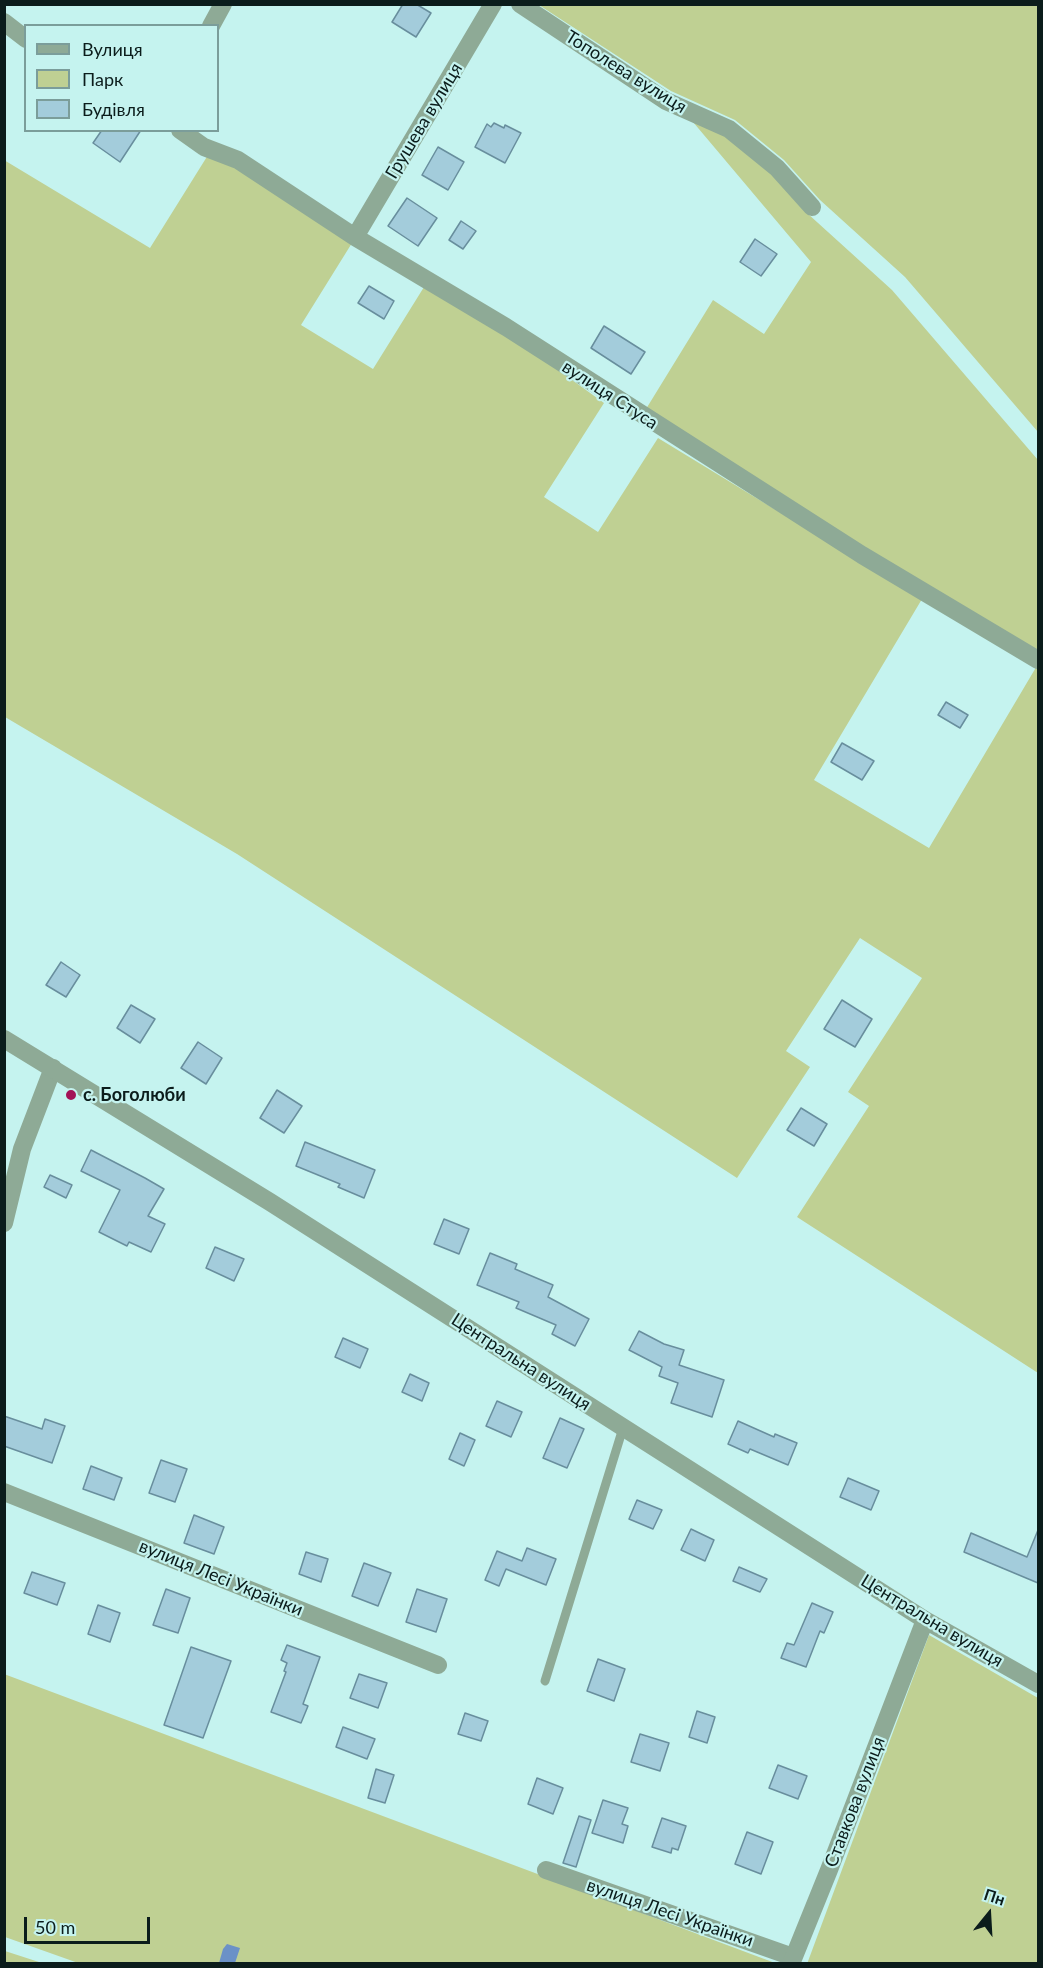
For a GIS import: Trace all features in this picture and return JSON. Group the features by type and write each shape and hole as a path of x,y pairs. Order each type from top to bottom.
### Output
{"street":[{"path":"213,24 223,4"},
{"name":"Грушева вулиця","path":"355,237 493,4"},
{"name":"Тополева вулиця","path":"520,4 666,101 729,129 777,168 812,207"},
{"path":"4,22 24,37"},
{"name":"вулиця Стуса","path":"183,132 204,147 238,160 355,237 506,327 862,555 1038,660"},
{"name":"Центральна вулиця","path":"4,1039 270,1202 925,1620 1038,1684"},
{"path":"4,1223 22,1149 53,1068"},
{"name":"вулиця Лесі Українки","path":"4,1492 438,1665"},
{"name":"Ставкова вулиця","path":"792,1960 925,1620"},
{"name":"вулиця Лесі Українки","path":"546,1870 792,1960"}],"lane":[{"path":"545,1681 623,1428"}],"green space":[{"path":"539,5 1038,5 1038,432 905,277 820,200 784,160 735,120 671,91"},
{"path":"693,122 725,136 772,173 807,213 892,290 1038,460 1038,651 866,549 646,409 713,300 764,334 811,262"},
{"path":"208,155 235,166 352,243 301,325 373,369 424,287 543,359 604,403 544,497 598,532 658,438 922,599 814,780 929,848 1038,664 1038,1373 797,1217 869,1106 848,1092 922,978 860,938 786,1051 810,1067 737,1178 237,854 5,717 4,160 150,248"},
{"path":"929,1635 1038,1698 1038,1963 807,1964"},
{"path":"4,1674 775,1963 81,1964 5,1937"},
{"path":"5,1951 42,1963 5,1963"}],"water":[{"path":"227,1944 240,1948 235,1963 219,1963 223,1949"}],"building":[{"path":"403,4 416,4 431,13 416,37 392,22"},
{"path":"494,123 504,128 505,125 521,133 505,163 475,147 487,124 491,127"},
{"path":"101,132 140,132 120,162 93,143"},
{"path":"438,147 464,162 448,190 422,175"},
{"path":"407,198 437,218 418,246 388,226"},
{"path":"461,221 476,231 463,249 449,240"},
{"path":"755,239 777,254 761,276 740,262"},
{"path":"369,286 394,301 384,319 358,303"},
{"path":"604,326 645,352 631,374 591,348"},
{"path":"946,702 968,715 960,728 938,715"},
{"path":"842,743 874,761 862,780 831,762"},
{"path":"61,962 80,975 66,997 46,985"},
{"path":"842,1000 872,1019 855,1047 824,1029"},
{"path":"131,1005 155,1019 140,1043 117,1028"},
{"path":"198,1042 222,1058 206,1084 181,1068"},
{"path":"277,1090 302,1106 284,1133 260,1118"},
{"path":"801,1108 827,1124 814,1146 787,1130"},
{"path":"305,1142 375,1170 364,1198 338,1187 340,1184 296,1166"},
{"path":"91,1150 164,1189 148,1216 165,1224 151,1252 129,1242 127,1246 99,1232 120,1190 81,1171"},
{"path":"50,1175 72,1185 66,1198 44,1187"},
{"path":"444,1219 469,1229 459,1254 434,1244"},
{"path":"215,1247 244,1259 234,1281 206,1268"},
{"path":"490,1253 517,1264 515,1269 553,1285 548,1297 589,1319 575,1346 552,1334 556,1325 516,1308 519,1302 477,1285"},
{"path":"639,1331 664,1344 684,1350 679,1365 724,1380 712,1417 671,1403 678,1383 659,1376 662,1367 629,1350"},
{"path":"343,1338 368,1349 360,1368 335,1357"},
{"path":"410,1374 429,1383 422,1401 402,1392"},
{"path":"497,1401 522,1412 511,1437 486,1426"},
{"path":"4,1416 42,1429 45,1419 65,1426 52,1463 4,1446"},
{"path":"560,1418 584,1429 567,1468 543,1458"},
{"path":"738,1421 774,1437 775,1434 797,1443 788,1465 750,1449 748,1453 728,1444"},
{"path":"460,1433 475,1440 464,1466 449,1459"},
{"path":"161,1460 187,1469 175,1502 149,1493"},
{"path":"91,1466 122,1478 114,1500 83,1489"},
{"path":"848,1478 879,1491 871,1510 840,1497"},
{"path":"637,1500 662,1510 653,1529 629,1519"},
{"path":"194,1515 224,1527 214,1554 184,1543"},
{"path":"691,1529 714,1540 705,1561 681,1550"},
{"path":"1038,1530 1038,1583 964,1552 971,1533 1027,1557"},
{"path":"527,1548 556,1559 546,1585 506,1569 499,1586 485,1580 497,1551 522,1561"},
{"path":"306,1552 328,1559 321,1582 299,1574"},
{"path":"364,1563 391,1573 378,1606 352,1596"},
{"path":"739,1567 767,1579 760,1592 733,1581"},
{"path":"32,1572 65,1583 57,1605 24,1593"},
{"path":"166,1589 190,1598 178,1633 153,1625"},
{"path":"417,1589 447,1599 436,1632 406,1622"},
{"path":"812,1603 833,1612 824,1633 820,1631 806,1667 781,1658 787,1643 794,1645"},
{"path":"98,1605 120,1613 110,1642 88,1634"},
{"path":"287,1645 320,1657 303,1704 308,1706 301,1723 271,1712 286,1672 284,1671 287,1663 281,1660"},
{"path":"191,1647 231,1661 203,1738 164,1725"},
{"path":"598,1659 625,1669 614,1701 587,1691"},
{"path":"359,1674 387,1683 378,1708 350,1698"},
{"path":"697,1711 715,1717 707,1743 689,1737"},
{"path":"465,1713 488,1721 481,1741 458,1734"},
{"path":"343,1727 375,1739 367,1759 336,1747"},
{"path":"640,1734 669,1743 660,1771 631,1762"},
{"path":"778,1765 807,1776 798,1799 769,1788"},
{"path":"376,1769 394,1775 385,1803 368,1798"},
{"path":"537,1778 563,1788 553,1814 528,1804"},
{"path":"603,1800 628,1808 622,1824 628,1826 623,1843 592,1833"},
{"path":"579,1816 591,1820 576,1867 563,1863"},
{"path":"662,1818 686,1826 678,1850 672,1848 671,1853 652,1847"},
{"path":"747,1832 773,1842 761,1874 735,1864"}],"place":[{"name":"с. Боголюби","path":"71,1095"}]}
